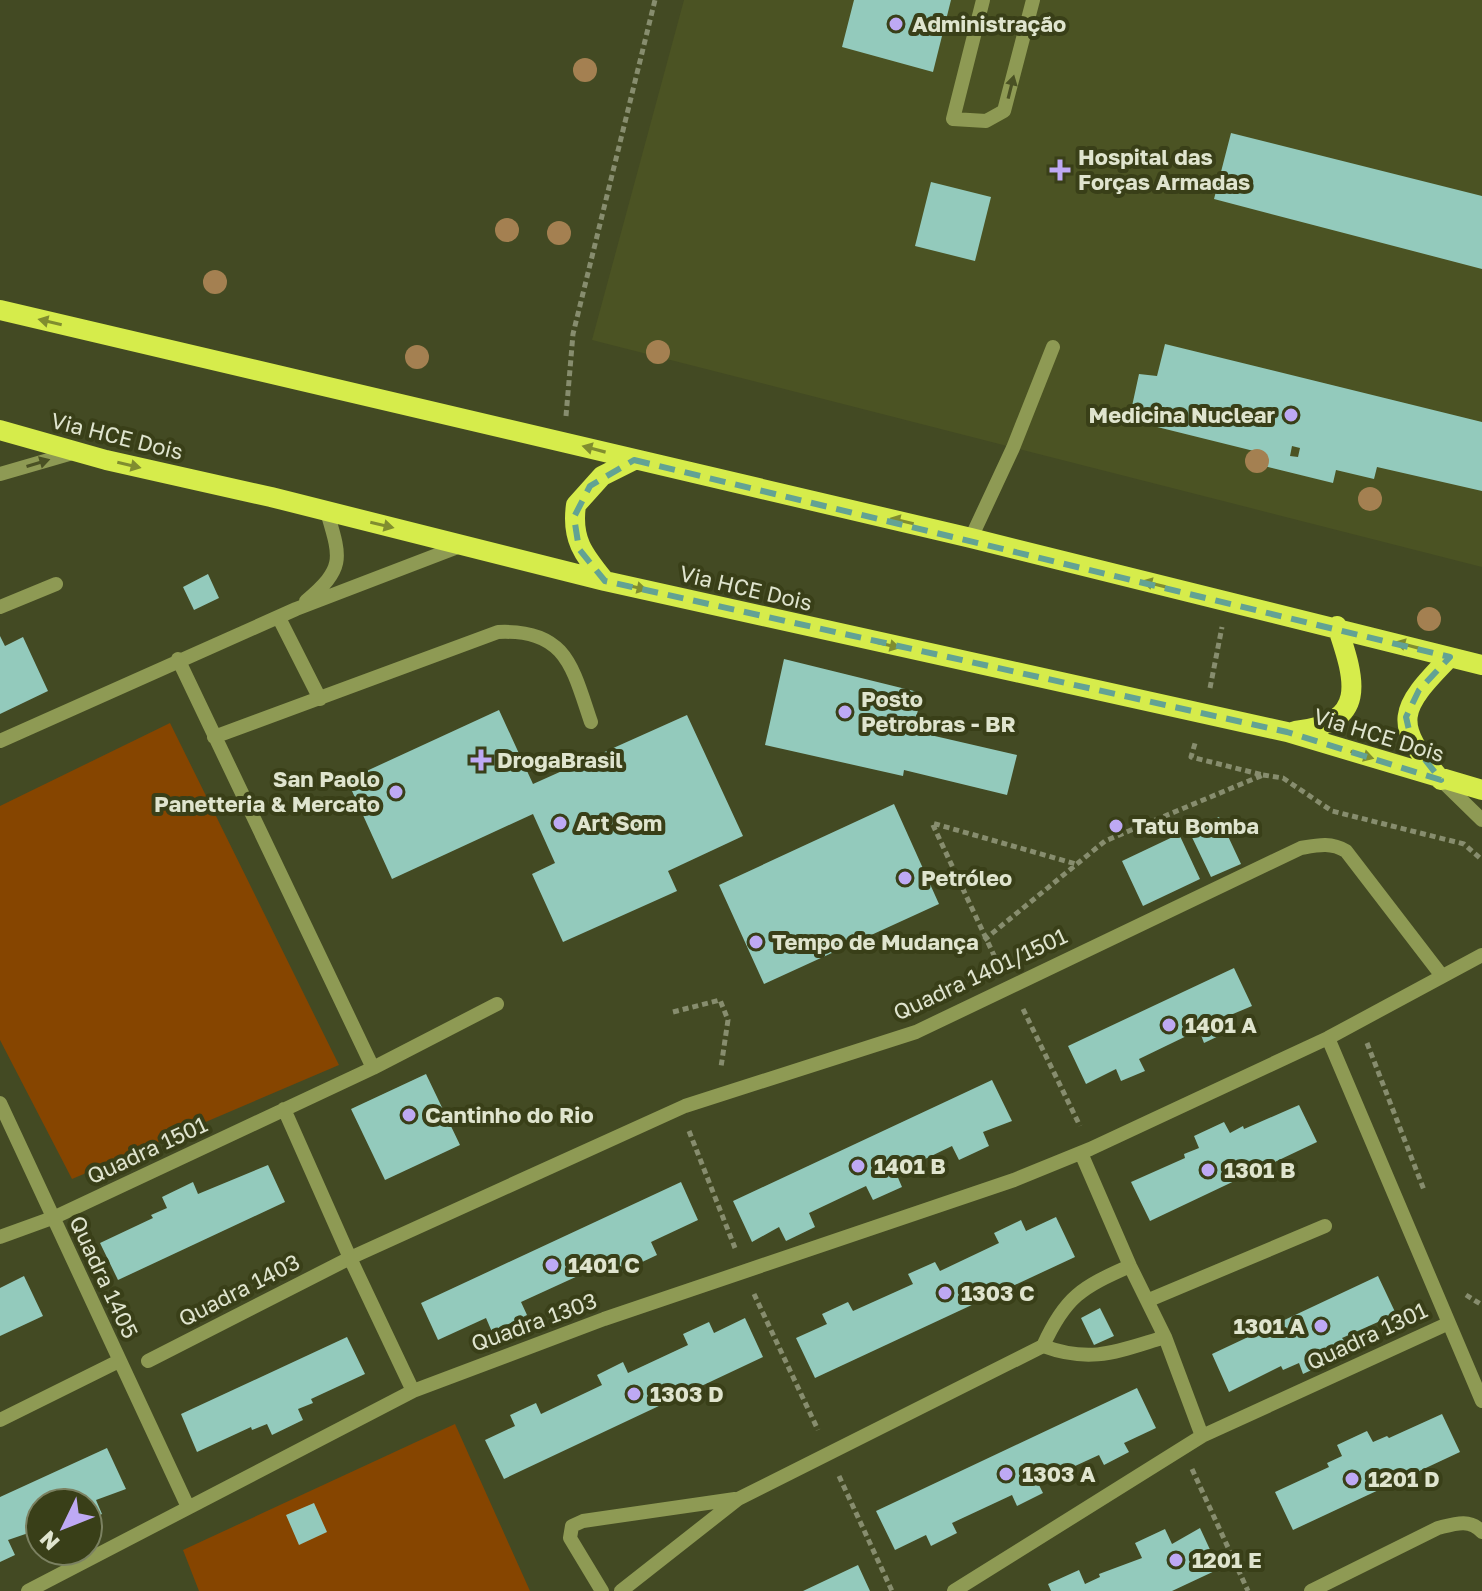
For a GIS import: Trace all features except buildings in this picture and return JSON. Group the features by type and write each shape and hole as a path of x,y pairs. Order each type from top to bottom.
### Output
{"main road":[{"path":"0,310 567,441 634,460 1337,626 1482,665"},
{"name":"Via HCE Dois","path":"0,430 76,452 464,544 605,581 1287,732 1482,790"},
{"path":"605,581 579,549 574,536 576,505 602,476 634,460"},
{"path":"1287,732 1321,728 1347,710 1353,686 1337,626"},
{"path":"1441,780 1412,743 1406,717 1419,690 1450,657"}],"street":[{"path":"983,0 953,119 986,121 1004,111 1033,0"},
{"path":"971,538 1013,448 1053,347"},
{"path":"0,474 76,452"},
{"path":"296,609 330,579 337,568 338,551 327,512"},
{"path":"0,741 178,659 464,544"},
{"path":"0,607 56,584"},
{"path":"279,618 320,699"},
{"path":"214,737 498,632 522,631 538,634 564,656 591,722"},
{"path":"178,659 373,1068"},
{"path":"1441,780 1482,820"},
{"name":"Quadra 1401/1501","path":"350,1258 681,1108 916,1032 1009,984 1301,848 1336,845 1346,851 1442,976"},
{"path":"954,1591 1202,1436 1165,1337 1130,1266 1086,1151 1328,1038 1482,955"},
{"name":"Quadra 1501","path":"55,1217 373,1068 497,1004"},
{"name":"Quadra 1301","path":"1202,1436 1447,1324 1328,1038"},
{"path":"0,1103 55,1217"},
{"path":"284,1109 413,1391"},
{"name":"Quadra 1303","path":"28,1591 413,1391 604,1319 745,1274 1014,1180 1086,1151"},
{"name":"Quadra 1405","path":"0,1237 55,1217 188,1507"},
{"path":"1149,1300 1325,1226"},
{"name":"Quadra 1403","path":"148,1361 350,1258"},
{"path":"621,1591 738,1499 1043,1346 1061,1310 1076,1294 1130,1266"},
{"path":"1447,1324 1482,1401"},
{"path":"1043,1346 1068,1355 1093,1357 1165,1337"},
{"name":"Quadra 1405","path":"0,1420 119,1361"},
{"path":"602,1591 570,1538 572,1526 583,1521 738,1499"},
{"path":"1311,1591 1438,1528 1461,1522 1476,1526 1482,1532"}],"path":[{"path":"567,441 573,334 655,0"},
{"path":"1227,602 1204,716 1191,757 1283,778 1332,811 1464,844 1482,860"},
{"path":"984,940 1105,841 1263,775"},
{"path":"1076,864 932,823 984,940 1009,984 1086,1151"},
{"path":"673,1012 720,1000 728,1020 717,1096"},
{"path":"1359,1022 1425,1194"},
{"path":"681,1108 745,1274 892,1591"},
{"path":"1464,1294 1482,1305"},
{"path":"1183,1450 1248,1591"}],"highlighted area":[{"path":"634,460 1450,657 1419,690 1406,717 1412,743 1441,780 1287,732 605,581 579,549 574,517 590,486"}],"shaded area":[{"name":"Hospital das Forças Armadas","path":"684,0 1482,0 1482,567 592,340"},
{"path":"170,723 339,1065 72,1179 0,1040 0,806"},
{"path":"455,1424 530,1591 199,1591 183,1550"}],"place":[{"name":"Administração","path":"896,24"},
{"name":"Hospital das Forças Armadas","path":"1060,170"},
{"name":"Medicina Nuclear","path":"1291,415"},
{"name":"Posto Petrobras - BR","path":"845,712"},
{"name":"DrogaBrasil","path":"481,760"},
{"name":"San Paolo Panetteria & Mercato","path":"396,792"},
{"name":"Art Som","path":"560,823"},
{"name":"Tatu Bomba","path":"1116,826"},
{"name":"Petróleo","path":"905,878"},
{"name":"Tempo de Mudança","path":"756,942"},
{"name":"1401 A","path":"1169,1025"},
{"name":"Cantinho do Rio","path":"409,1115"},
{"name":"1401 B","path":"858,1166"},
{"name":"1301 B","path":"1208,1170"},
{"name":"1401 C","path":"552,1265"},
{"name":"1303 C","path":"945,1293"},
{"name":"1301 A","path":"1321,1326"},
{"name":"1303 D","path":"634,1394"},
{"name":"1303 A","path":"1006,1474"},
{"name":"1201 D","path":"1352,1479"},
{"name":"1201 E","path":"1176,1560"}]}
